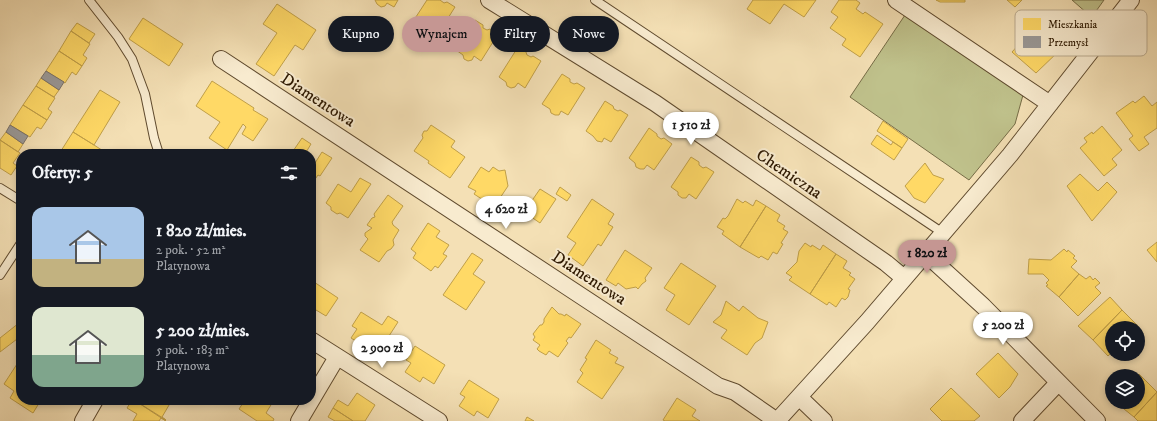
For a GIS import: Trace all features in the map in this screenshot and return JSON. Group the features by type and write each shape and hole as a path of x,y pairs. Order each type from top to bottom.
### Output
{"street":[{"name":"Chemiczna","path":"489,0 655,104 886,263 904,278"},
{"path":"896,0 1050,104"},
{"path":"1123,10 1131,0"},
{"path":"777,421 926,254 1010,154 1087,56"},
{"name":"Diamentowa","path":"221,59 718,386 735,392 777,421"},
{"path":"926,254 983,306 1097,421"},
{"path":"316,343 439,421"},
{"path":"316,392 337,357"},
{"path":"1022,421 1058,383"},
{"path":"799,397 824,421"},
{"path":"83,421 92,405"},
{"path":"299,421 308,405"}],"lane":[{"path":"89,0 118,37 132,59 145,94 154,138 158,149"},
{"path":"595,0 943,233"},
{"path":"0,188 16,198"},
{"path":"0,275 16,251"}],"green space":[{"path":"1072,0 1104,0 1097,10 1083,10"},
{"path":"905,15 1023,95 1015,124 969,180 850,97"}],"building: Mieszkania":[{"path":"375,0 398,0 394,7 387,3 385,6 381,7"},
{"path":"427,0 440,0 455,7 449,16 417,16"},
{"path":"753,0 816,0 804,17 784,4 770,24 747,9"},
{"path":"839,0 856,0 860,3 856,9 863,14 865,12 883,24 860,57 842,45 846,39 830,28 838,17 831,12"},
{"path":"936,0 965,0 965,2 940,2"},
{"path":"1007,0 1022,0 1015,7"},
{"path":"277,4 316,30 303,50 295,45 274,76 256,64 277,33 263,24"},
{"path":"143,18 183,44 169,66 129,39"},
{"path":"77,23 95,34 89,43 71,31"},
{"path":"482,24 483,28 487,30 490,29 490,47 481,61 474,56 472,60 468,61 464,59 463,55 459,52 482,52"},
{"path":"71,31 90,44 83,55 87,58 82,66 59,51"},
{"path":"59,51 82,66 76,75 72,72 65,83 46,71"},
{"path":"515,52 526,52 527,55 531,57 533,56 541,61 525,88 518,83 515,87 511,88 507,86 506,82 499,77"},
{"path":"1017,56 1054,56 1036,73"},
{"path":"562,74 570,79 570,82 574,84 577,83 585,88 568,115 561,111 559,115 555,115 551,113 550,109 542,104"},
{"path":"41,78 59,90 54,97 36,86"},
{"path":"212,81 254,108 253,110 268,119 253,141 242,134 246,127 243,124 228,149 226,149 209,138 220,122 196,106"},
{"path":"36,86 55,98 48,109 52,112 47,120 23,105"},
{"path":"100,90 120,102 94,145 73,132"},
{"path":"1144,96 1152,106 1157,102 1157,128 1144,137 1149,144 1139,151 1129,139 1133,136 1116,113 1133,101 1135,103"},
{"path":"605,101 613,106 614,109 618,111 620,110 628,115 611,142 604,138 602,142 597,141 586,131"},
{"path":"23,105 47,120 41,129 37,127 30,137 10,125"},
{"path":"883,121 908,139 902,148 877,131"},
{"path":"431,125 455,141 451,147 465,157 450,178 428,163 429,161 414,151 423,138 422,135 424,131 427,131"},
{"path":"1102,126 1122,150 1112,159 1117,165 1104,176 1080,148 1087,142 1084,138 1092,132 1093,134"},
{"path":"649,128 661,139 664,138 672,144 654,170 647,165 644,169 640,169 636,167 635,163 629,158"},
{"path":"6,132 23,144 20,149 16,149 16,151 0,140"},
{"path":"73,132 100,149 62,149"},
{"path":"877,135 891,145 893,142 902,148 894,160 871,144"},
{"path":"302,138 311,144 308,149 294,149"},
{"path":"0,140 16,150 16,159 13,163 16,165 16,168 11,175 0,168"},
{"path":"322,152 332,158 320,176 318,175 316,178 316,161"},
{"path":"691,157 699,162 699,165 703,168 706,167 714,172 696,199 689,194 686,198 682,198 678,195 678,192 671,187"},
{"path":"925,163 933,175 944,179 925,203 914,198 905,186"},
{"path":"481,167 489,172 493,167 499,171 505,170 508,186 494,207 474,194 476,191 468,187"},
{"path":"1080,174 1098,191 1107,182 1117,192 1092,221 1067,186"},
{"path":"360,178 371,184 348,218 331,210 331,207 326,203 338,184 351,192"},
{"path":"560,187 571,195 567,201 556,194"},
{"path":"540,189 556,199 540,223 524,212"},
{"path":"388,195 403,206 392,222 393,225 399,230 393,240 394,245 387,251 379,262 360,250 368,239 365,236 365,233 372,228 367,225 372,218 375,217 374,214"},
{"path":"592,199 614,214 608,224 613,227 601,246 598,244 583,266 568,255 576,243 567,237"},
{"path":"737,199 743,203 745,201 753,206 756,200 766,206 740,247 722,234 724,231 717,227 723,218 725,219 728,216"},
{"path":"766,206 780,215 777,221 785,226 783,229 788,232 781,243 783,244 777,254 773,252 768,260 761,256 759,258 740,247"},
{"path":"428,223 440,231 436,237 449,245 443,254 447,256 438,268 435,266 431,271 413,258 416,253 411,249"},
{"path":"1157,242 1157,262 1147,250"},
{"path":"805,243 820,250 823,245 836,254 810,294 789,280 792,277 786,273 797,262 799,251"},
{"path":"1064,249 1067,252 1068,250 1075,256 1073,258 1077,261 1071,267 1079,274 1059,297 1046,286 1048,285 1046,283 1049,280 1043,274 1028,274 1029,259 1051,260"},
{"path":"625,250 652,268 645,278 646,281 638,289 636,287 626,289 618,283 616,286 606,280"},
{"path":"472,253 483,260 473,274 485,282 466,310 443,295"},
{"path":"836,254 847,261 843,268 851,273 849,275 855,279 848,289 850,290 848,297 845,300 842,298 836,307 829,302 827,305 810,294"},
{"path":"681,263 716,286 689,325 666,310 675,295 664,288"},
{"path":"1079,274 1086,279 1090,276 1093,280 1095,278 1100,283 1095,287 1101,293 1078,316 1059,297"},
{"path":"316,283 338,298 326,316 316,310"},
{"path":"1110,297 1122,310 1111,321 1105,321 1105,328 1093,340 1078,326"},
{"path":"726,301 739,311 743,306 758,318 768,322 762,338 755,343 747,355 721,338 727,330 713,322 721,315"},
{"path":"552,307 559,314 565,316 566,314 581,324 571,338 569,337 566,341 568,343 558,357 549,351 546,355 539,351 537,349 540,345 533,340 535,337 533,334 540,325 542,325"},
{"path":"1122,310 1133,321 1111,321"},
{"path":"361,312 382,325 388,316 398,322 380,350 370,343 367,348 351,338 357,329 352,326"},
{"path":"16,325 16,340 0,352 0,338"},
{"path":"1105,328 1105,353 1093,340"},
{"path":"596,340 611,350 609,353 618,358 615,363 624,367 602,399 577,382 583,373 580,370 587,359 585,358"},
{"path":"415,346 445,365 434,384 423,377 420,382 405,372 411,363 406,360"},
{"path":"998,353 1018,374 1010,387 999,398 976,374"},
{"path":"16,366 16,402 10,398 14,391 4,384"},
{"path":"469,380 499,399 488,418 477,411 474,416 459,406 465,397 460,394"},
{"path":"1145,380 1157,392 1145,405"},
{"path":"951,388 980,416 974,421 942,421 930,409"},
{"path":"1157,392 1157,421 1138,421 1134,417 1141,409 1145,409 1145,405"},
{"path":"357,393 375,405 365,421 353,421 333,408 338,400 348,406"},
{"path":"677,398 696,410 692,416 700,421 663,420"},
{"path":"21,405 38,405 33,413"},
{"path":"129,405 142,405 166,421 161,418 159,421 133,421 137,414 127,408"},
{"path":"142,405 169,405 162,417 166,420"},
{"path":"242,405 271,405 266,413 274,419 273,421 257,421 239,409"},
{"path":"333,408 353,421 335,421 328,417"},
{"path":"1124,409 1141,409 1134,417"},
{"path":"527,417 534,421 525,421"}],"building: Przemysł":[{"path":"46,71 64,82 59,90 41,78"},
{"path":"10,125 28,136 23,144 6,132"}]}
